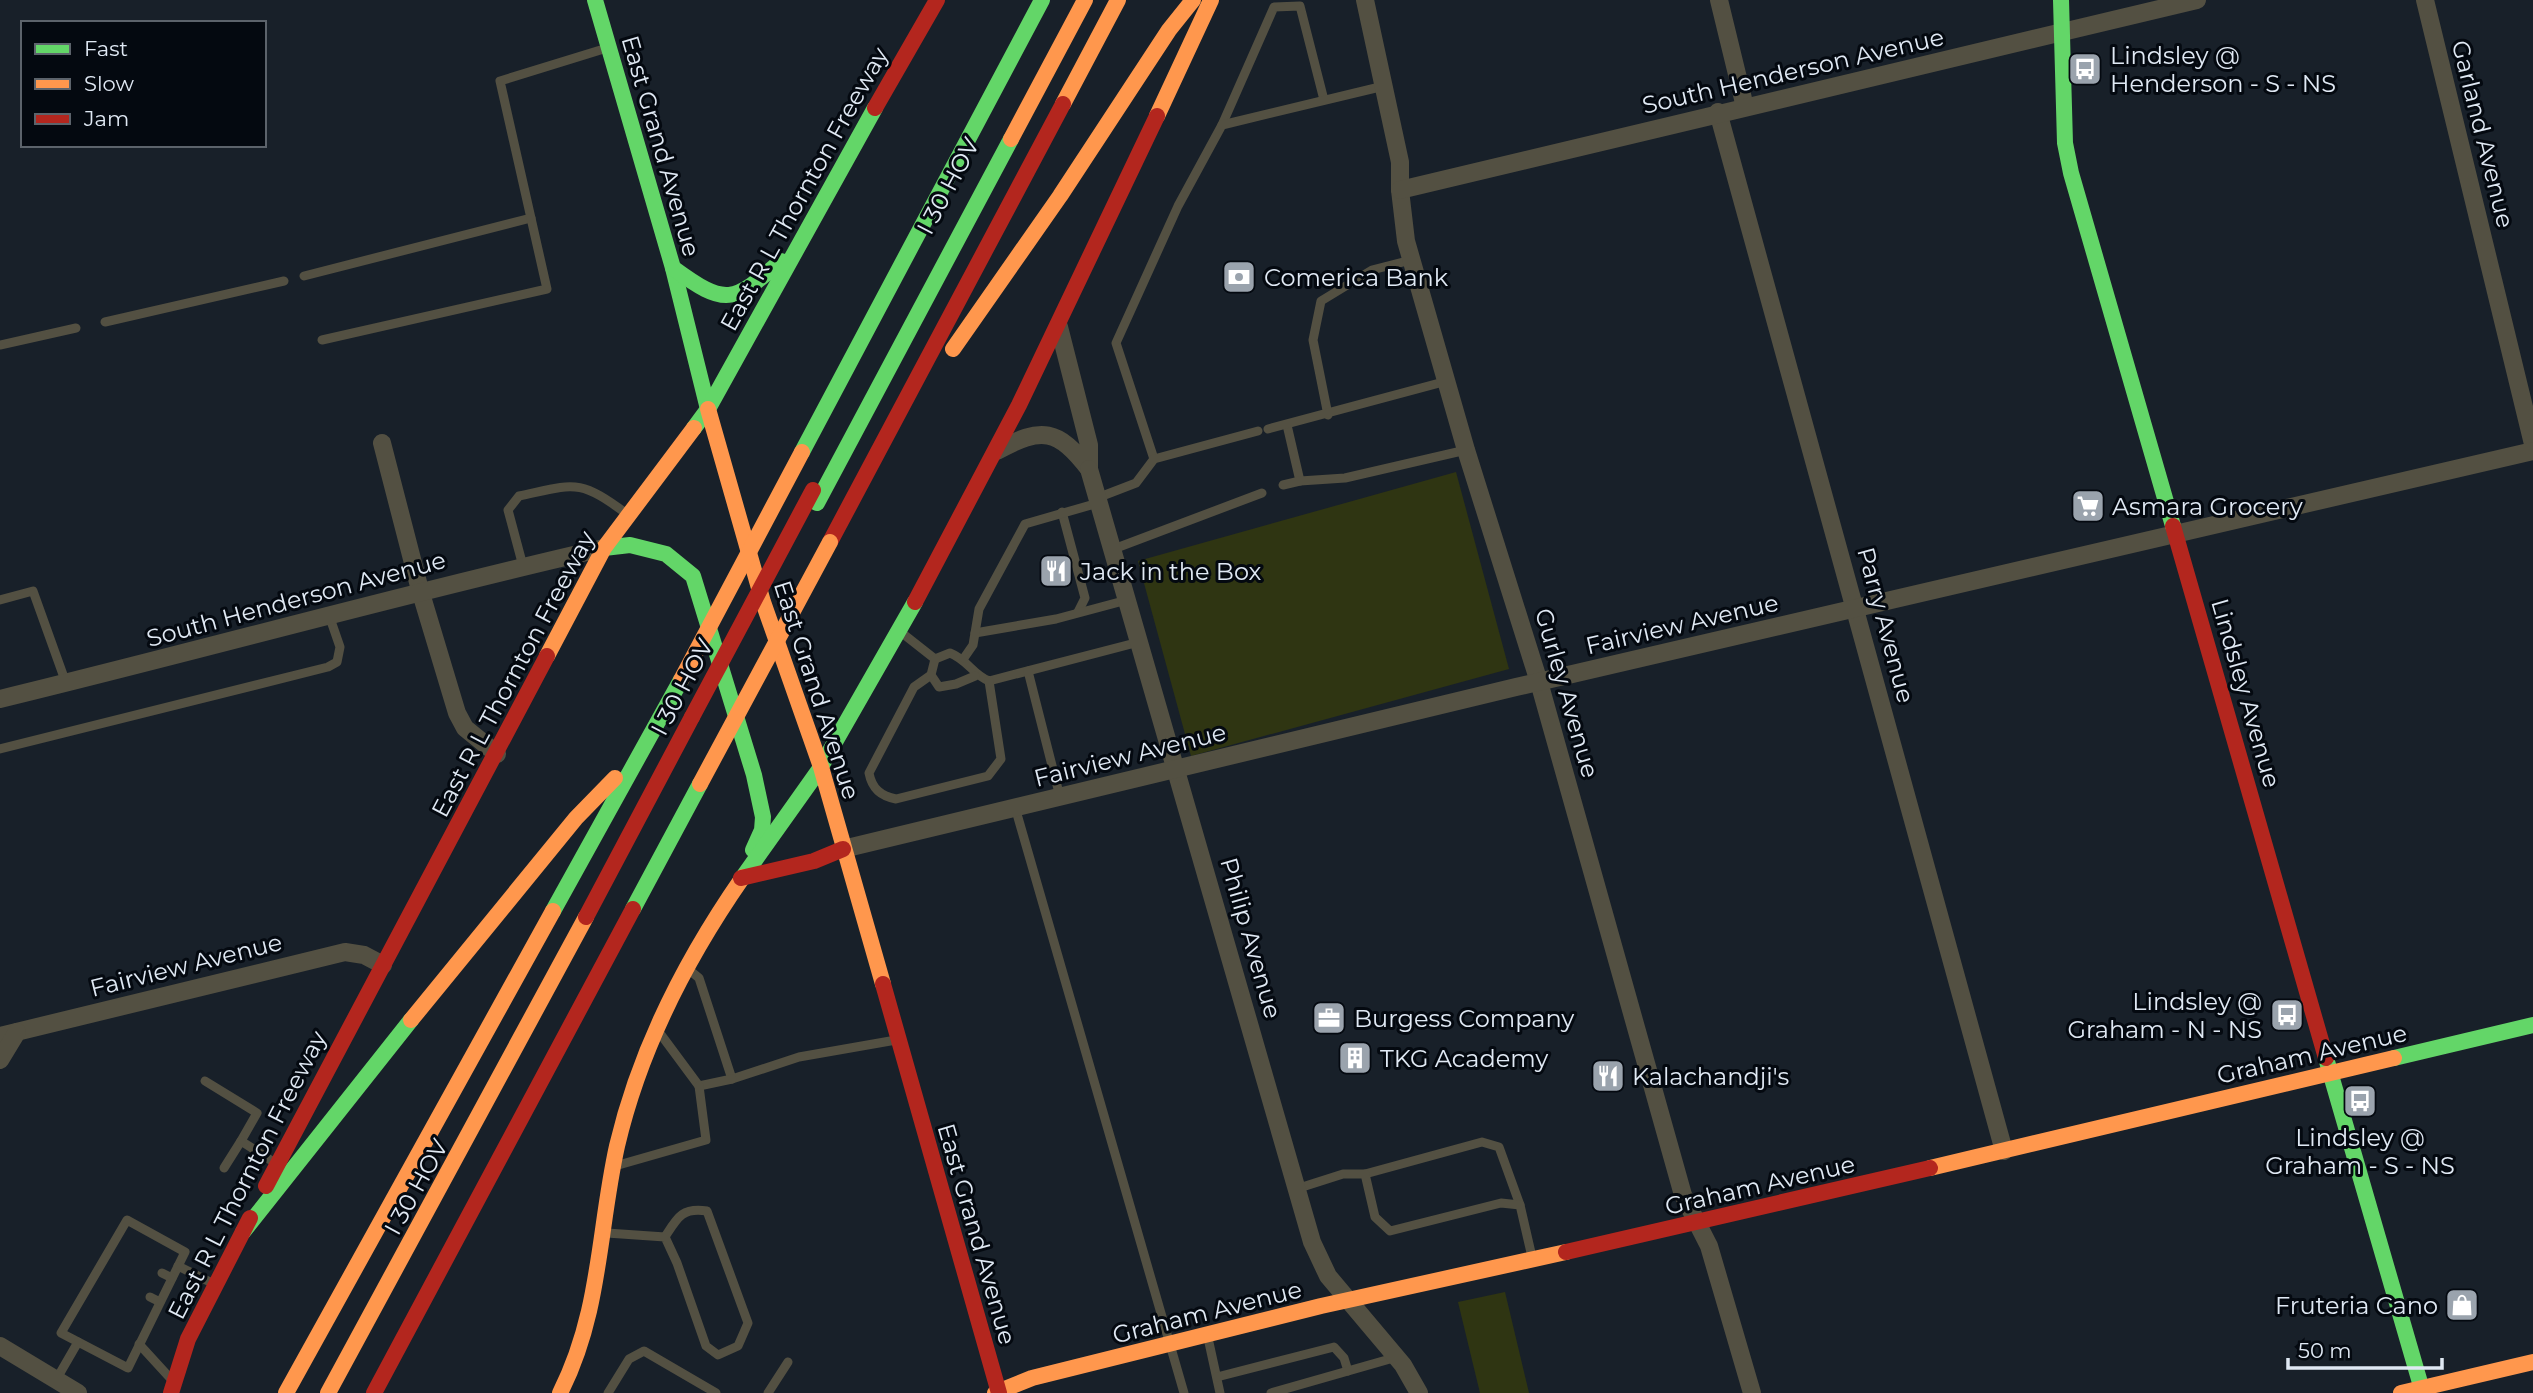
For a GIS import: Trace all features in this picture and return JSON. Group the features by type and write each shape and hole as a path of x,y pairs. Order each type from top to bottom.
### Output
{"main road":[{"name":"East Grand Avenue","path":"595,0 673,268 708,410 763,602 821,767 998,1392"},
{"name":"East R L Thornton Freeway","path":"172,1387 188,1339 276,1164 497,754 604,548 708,410 795,249 937,0"},
{"path":"286,1393 681,680 1042,0"},
{"name":"I 30 HOV","path":"342,1393 1073,0"},
{"name":"I 30 HOV","path":"815,496 1085,0"},
{"path":"374,1393 1118,0"},
{"path":"867,472 1060,195 1169,30 1193,0"},
{"path":"565,1391 579,1356 596,1298 613,1166 632,1097 657,1029 685,967 741,878 821,767 900,631 997,451 1059,327 1211,0"},
{"name":"Lindsley Avenue","path":"2061,0 2065,143 2071,173 2177,532 2422,1391"},
{"path":"673,268 700,289 719,298 733,298 745,293 795,249"},
{"path":"604,548 629,545 666,554 694,576 754,775 762,817 762,830 741,878"},
{"name":"I 30 HOV","path":"328,1393 694,724"},
{"path":"243,1232 322,1129 576,818 644,748"},
{"path":"741,878 814,862 843,849"},
{"name":"Graham Avenue","path":"998,1392 1032,1378 1350,1301 1696,1223 2533,1025"},
{"path":"2401,1393 2422,1391 2533,1362"}],"street":[{"name":"Gurley Avenue","path":"1365,0 1401,162 1400,190 1411,260 1466,450 1539,682 1683,1195 1709,1246 1752,1393"},
{"path":"1719,0 1745,107"},
{"name":"South Henderson Avenue","path":"1400,190 1718,112 2197,0"},
{"name":"Garland Avenue","path":"2426,0 2533,444"},
{"name":"Parry Avenue","path":"1718,112 2004,1151"},
{"name":"Philip Avenue","path":"1059,327 1090,444 1089,469 1111,550 1178,768 1312,1242 1328,1276 1397,1357 1419,1393"},
{"name":"Philip Avenue","path":"997,451 1019,439 1043,435 1070,444 1089,469"},
{"path":"382,443 420,590 457,713 465,728 497,754"},
{"name":"Fairview Avenue","path":"843,849 1539,682 2533,451"},
{"name":"South Henderson Avenue","path":"0,699 330,618 420,590 604,548"},
{"name":"Fairview Avenue","path":"8,1034 345,952 364,955 383,965"},
{"path":"0,1060 8,1034"},
{"path":"0,1346 78,1393"}],"lane":[{"path":"1154,459 1116,343 1178,206 1222,125 1274,7 1300,6 1324,100"},
{"path":"322,340 547,289 500,81 609,47"},
{"path":"1222,125 1384,86"},
{"path":"304,276 531,218"},
{"path":"1328,415 1313,340 1321,301 1372,270 1411,260"},
{"path":"105,322 285,281"},
{"path":"0,345 76,328"},
{"path":"964,658 973,645 979,609 1024,524 1098,500 1136,483 1154,459 1328,415 1447,381"},
{"path":"1287,425 1300,481"},
{"path":"1283,485 1345,478 1466,450"},
{"path":"523,566 508,510 519,496 576,484 596,493 629,515"},
{"path":"1111,550 1262,493"},
{"path":"1062,512 1085,598 1078,612"},
{"path":"0,600 33,591 66,683"},
{"path":"975,633 1006,630 1127,600"},
{"path":"0,749 328,667 337,662 340,647 330,618"},
{"path":"900,631 935,659"},
{"path":"935,659 950,653 964,658 975,676 989,681 1139,642"},
{"path":"935,659 931,675 914,687 869,773 871,784 887,797 896,799 988,776 1001,759 989,681"},
{"path":"1028,671 1060,797"},
{"path":"931,675 939,687 975,676"},
{"path":"1015,807 1184,1393"},
{"path":"685,967 699,978 732,1079"},
{"path":"613,1166 706,1140 699,1086 657,1029"},
{"path":"699,1086 732,1079 800,1057 898,1040"},
{"path":"205,1081 257,1113 224,1168"},
{"path":"241,1141 276,1164"},
{"path":"1296,1189 1343,1174 1364,1174 1482,1142 1499,1147 1520,1205 1532,1259"},
{"path":"1364,1174 1375,1217 1390,1231 1501,1203 1520,1205"},
{"path":"693,1209 707,1211 748,1323 738,1346 718,1355 706,1346 665,1237 680,1213 693,1209"},
{"path":"127,1220 185,1252 178,1266 128,1367 61,1333 127,1220"},
{"path":"605,1233 665,1237"},
{"path":"112,1246 122,1252"},
{"path":"178,1266 216,1285"},
{"path":"98,1269 109,1276"},
{"path":"162,1273 172,1278"},
{"path":"150,1297 160,1302"},
{"path":"1208,1336 1220,1393"},
{"path":"56,1380 78,1342"},
{"path":"139,1344 172,1387"},
{"path":"1217,1377 1334,1347 1344,1358 1348,1371"},
{"path":"608,1393 629,1359 644,1351 716,1393"},
{"path":"1271,1393 1397,1357"},
{"path":"768,1393 788,1362"}],"green space":[{"path":"1456,472 1509,669 1191,756 1138,561"},
{"path":"1505,1292 1529,1393 1480,1393 1458,1302"}],"traffic: fast":[{"path":"595,0 673,268 708,409"},
{"path":"802,452 1042,0"},
{"path":"2061,0 2065,143 2071,173 2173,526"},
{"path":"694,428 708,409 875,108"},
{"path":"817,503 1011,139"},
{"path":"673,268 705,289 729,295 751,285 781,261"},
{"path":"604,548 630,545 666,554 693,576 754,775 763,817 762,830 753,850"},
{"path":"743,877 819,770 915,602"},
{"path":"553,911 681,680"},
{"path":"633,909 700,784"},
{"path":"243,1232 411,1020"},
{"path":"2394,1058 2533,1025"},
{"path":"2326,1058 2423,1393"}],"traffic: slow":[{"path":"1011,139 1085,0"},
{"path":"1063,104 1118,0"},
{"path":"953,349 1060,196 1169,30 1193,0"},
{"path":"1157,116 1211,0"},
{"path":"708,409 763,602 821,767 883,984"},
{"path":"547,656 604,548 694,428"},
{"path":"681,680 802,452"},
{"path":"700,784 830,542"},
{"path":"411,1020 576,818 615,778"},
{"path":"560,1393 584,1332 597,1271 617,1146 638,1074 684,972 743,877"},
{"path":"286,1393 553,911"},
{"path":"328,1393 586,917"},
{"path":"1930,1168 2394,1058"},
{"path":"995,1393 1032,1378 1321,1306 1566,1252"},
{"path":"2401,1393 2533,1362"}],"traffic: jam":[{"path":"875,108 937,0"},
{"path":"830,542 1063,104"},
{"path":"915,602 1019,405 1157,116"},
{"path":"692,717 813,490"},
{"path":"2173,526 2326,1058"},
{"path":"266,1186 547,656"},
{"path":"586,917 692,717"},
{"path":"741,878 814,861 843,849"},
{"path":"374,1393 633,909"},
{"path":"883,984 999,1393"},
{"path":"1566,1252 1930,1168"},
{"path":"171,1393 188,1339 250,1218"}],"place":[{"name":"Lindsley @ Henderson - S - NS","path":"2085,69"},
{"name":"Comerica Bank","path":"1239,277"},
{"name":"Asmara Grocery","path":"2088,506"},
{"name":"Jack in the Box","path":"1056,571"},
{"name":"Lindsley @ Graham - N - NS","path":"2287,1015"},
{"name":"Burgess Company","path":"1329,1018"},
{"name":"TKG Academy","path":"1355,1058"},
{"name":"Kalachandji's","path":"1608,1076"},
{"name":"Lindsley @ Graham - S - NS","path":"2360,1101"},
{"name":"Fruteria Cano","path":"2462,1305"}]}
